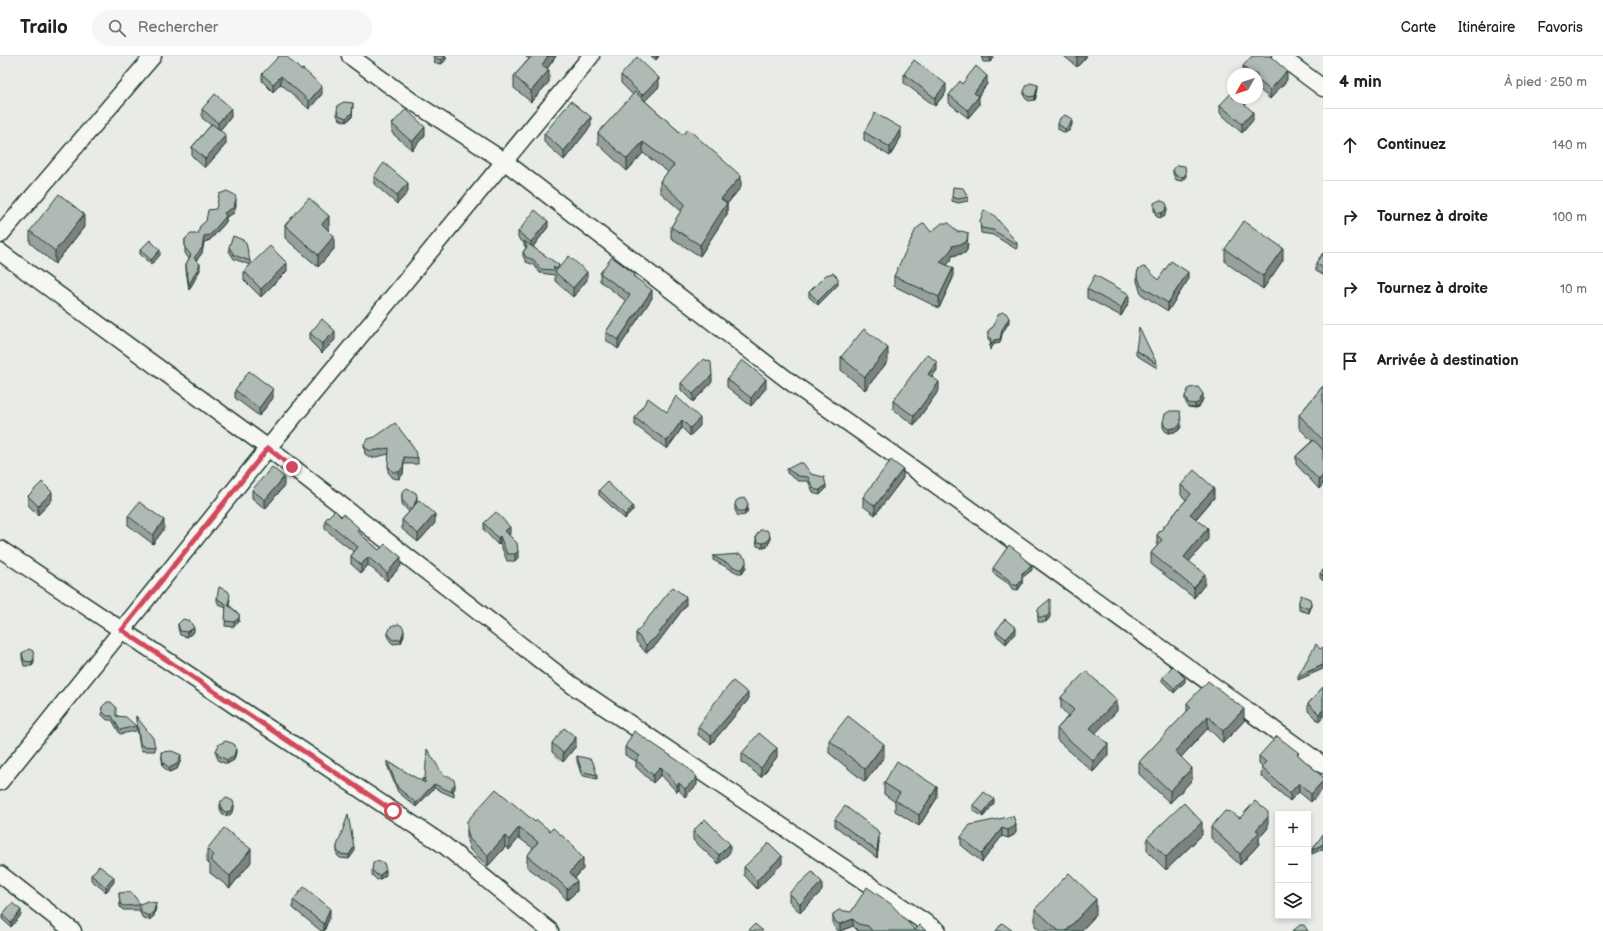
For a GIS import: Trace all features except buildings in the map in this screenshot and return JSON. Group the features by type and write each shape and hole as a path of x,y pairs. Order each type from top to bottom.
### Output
{"street":[{"path":"0,235 153,56"},
{"path":"350,56 410,100 504,161 789,381 925,476 1323,765"},
{"path":"0,782 268,448 591,56"},
{"path":"1280,56 1323,88"},
{"path":"0,252 268,448 572,685 938,931"},
{"path":"0,549 444,845 550,931"},
{"path":"0,874 73,931"}],"route":[{"path":"292,467 268,448 122,630 393,811"}]}
